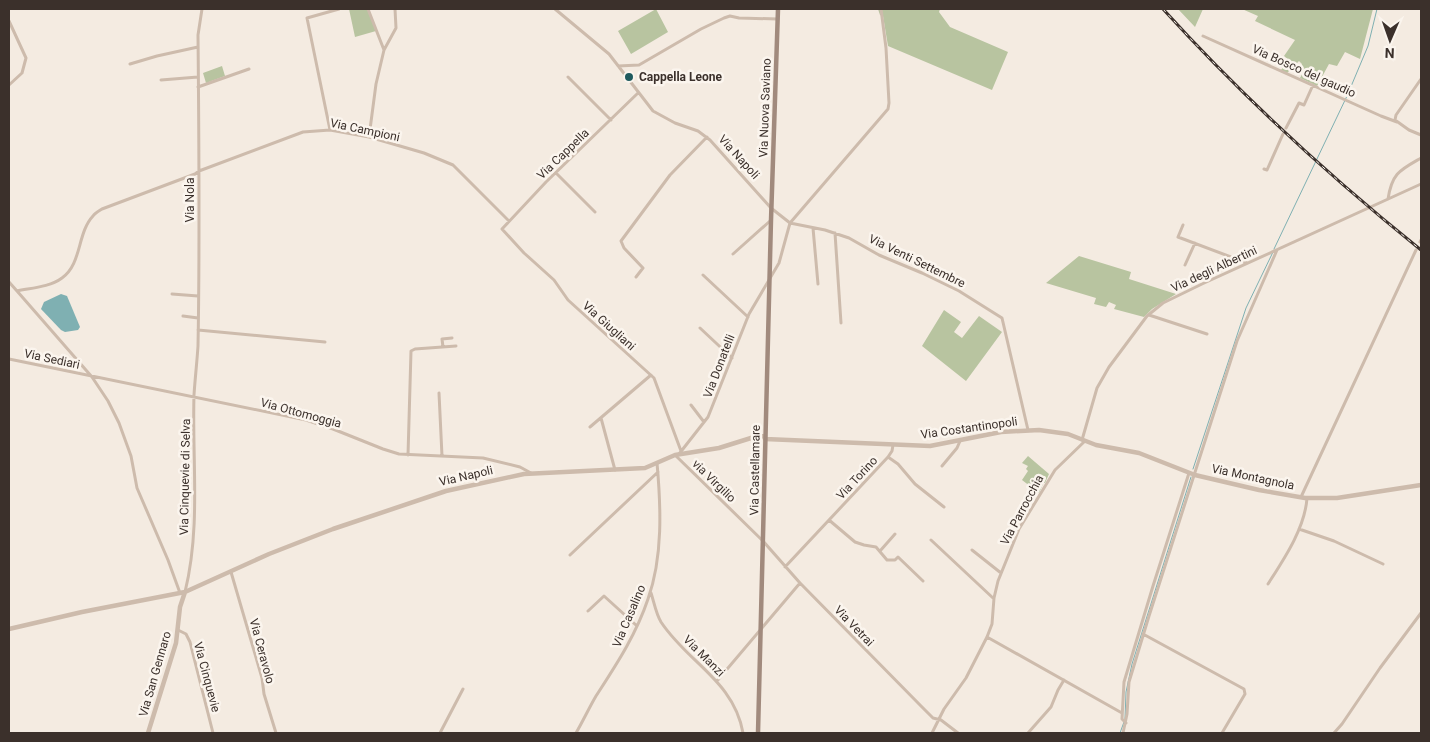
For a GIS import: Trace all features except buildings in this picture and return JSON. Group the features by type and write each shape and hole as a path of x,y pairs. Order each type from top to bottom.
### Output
{"main road":[{"name":"Via Nuova Saviano","path":"771,208 778,9"},
{"name":"Via Castellamare","path":"758,733 771,208"}],"street":[{"name":"Via Nola","path":"194,394 198,330 198,26 202,9"},
{"path":"330,130 307,18 339,9"},
{"path":"368,9 384,50"},
{"path":"369,137 376,84 384,50 396,28 394,9"},
{"name":"Via Napoli","path":"555,9 609,54 638,93 659,115 681,126 698,131 707,137 771,208"},
{"path":"790,223 888,109 886,48 881,9"},
{"path":"618,66 640,64 701,29 730,16 778,19"},
{"path":"9,20 26,58 22,73 9,85"},
{"name":"Via Bosco del gaudio","path":"1203,36 1397,122 1408,130 1421,135"},
{"path":"130,64 198,47"},
{"path":"198,87 249,69"},
{"path":"161,80 198,77"},
{"path":"568,77 611,120"},
{"path":"1397,122 1395,120 1396,115 1421,80"},
{"path":"1286,128 1299,103 1304,105 1313,85"},
{"name":"Via Cappella","path":"502,229 638,93"},
{"name":"Via Campioni","path":"17,291 62,278 72,267 87,226 93,216 102,209 303,132 330,130 369,137 424,153 453,165 509,221"},
{"path":"1264,169 1266,170 1283,134"},
{"path":"636,277 643,268 624,248 621,241 670,175 707,137"},
{"path":"1388,200 1390,186 1398,172 1421,158"},
{"path":"556,173 595,212"},
{"name":"Via degli Albertini","path":"1083,440 1097,388 1114,359 1148,315 1163,303 1421,184"},
{"name":"Via Venti Settembre","path":"771,208 790,223 835,233 953,288 1002,318 1028,430"},
{"path":"734,254 771,220"},
{"name":"Via Donatelli","path":"678,453 708,417 748,317 779,263 790,223"},
{"path":"1183,225 1178,237 1248,263"},
{"path":"813,228 818,284"},
{"name":"Via Giugliani","path":"502,229 554,280 568,300 654,378 678,453"},
{"path":"835,233 841,323"},
{"path":"1185,265 1195,243"},
{"path":"1301,497 1416,250"},
{"path":"1125,722 1122,713 1124,682 1152,586 1237,341 1274,251"},
{"path":"703,275 748,317"},
{"path":"9,282 92,377 105,396 119,423 131,456 137,488 182,592"},
{"path":"172,294 198,296"},
{"path":"1148,315 1207,334"},
{"path":"183,316 198,318"},
{"path":"700,328 732,358"},
{"path":"198,330 325,342"},
{"path":"442,347 442,339 452,338"},
{"path":"408,455 411,351 415,348 456,346"},
{"name":"Via Sediari","path":"9,359 92,377"},
{"path":"590,427 651,375"},
{"name":"Via Ottomoggia","path":"92,377 194,394 306,420 333,428 390,451 408,455 483,458 520,467 532,473"},
{"path":"439,393 442,456"},
{"name":"Via Cinquevie di Selva","path":"182,592 192,552 196,494 194,394"},
{"path":"691,405 704,422"},
{"path":"600,418 615,470"},
{"name":"Via Costantinopoli","path":"765,438 930,446 1001,432 1028,430 1068,434 1083,440"},
{"name":"Via Napoli","path":"9,629 182,592 232,572 272,553 385,510 446,491 532,473 645,468 678,453 719,448 751,438 765,438"},
{"name":"Via Montagnola","path":"1083,440 1102,446 1139,453 1191,474 1259,490 1307,498 1338,498 1421,485"},
{"name":"Via Parrocchia","path":"932,733 937,720 966,678 987,637 992,624 994,598 1001,573 1019,529 1051,475 1083,440"},
{"path":"942,466 960,441"},
{"name":"Via Torino","path":"785,566 888,457 893,445"},
{"name":"via Virgilio","path":"678,453 763,541"},
{"path":"888,457 898,464 915,484 944,506"},
{"name":"Via Casalino","path":"576,733 632,639 650,592 657,558 657,463"},
{"path":"570,555 658,472"},
{"path":"1123,733 1129,682 1191,474"},
{"path":"1268,584 1289,551 1299,529 1306,510 1307,498"},
{"path":"829,520 855,542 864,546 876,547 887,560 895,560 898,557 923,581"},
{"path":"1299,529 1334,541 1383,564"},
{"path":"880,551 895,534"},
{"path":"930,540 994,598"},
{"name":"Via Vetrai","path":"763,541 800,583 910,695 937,720 941,720 958,733"},
{"path":"972,550 1001,573"},
{"name":"Via Ceravolo","path":"232,572 276,733"},
{"path":"717,681 800,583"},
{"name":"Via San Gennaro","path":"148,733 176,643 182,592"},
{"name":"Via Manzi","path":"650,592 660,621 683,650 717,681 734,704 743,733"},
{"path":"588,612 604,596 637,626"},
{"path":"1334,733 1421,613"},
{"name":"Via Cinquevie","path":"178,630 186,634 190,642 213,733"},
{"path":"1143,634 1244,689 1245,694 1222,733"},
{"path":"987,637 1122,713"},
{"path":"1028,733 1051,707 1064,680"},
{"path":"440,733 463,689"}],"green space":[{"path":"349,9 367,9 376,31 355,37"},
{"path":"656,9 668,32 631,54 618,31"},
{"path":"878,9 940,9 939,12 950,27 1008,52 992,90 888,46 883,16 880,15"},
{"path":"1178,9 1203,9 1195,27"},
{"path":"1242,9 1373,9 1360,59 1345,52 1337,66 1329,64 1317,86 1300,78 1304,71 1300,69 1302,64 1299,61 1287,73 1281,70 1289,60 1284,56 1295,40 1255,21 1258,16"},
{"path":"222,66 225,76 206,83 203,73"},
{"path":"1079,256 1131,272 1129,279 1176,294 1152,309 1144,317 1114,309 1116,305 1109,302 1106,307 1094,304 1096,298 1046,283"},
{"path":"944,310 961,322 954,332 962,338 979,316 1002,332 966,381 922,346"},
{"path":"1028,456 1049,474 1045,483 1042,483 1039,493 1022,480 1028,471 1026,469 1028,466 1022,463"}],"water":[{"path":"61,294 67,296 80,327 78,330 65,332 61,330 41,309 44,302"}],"waterway":[{"path":"1274,249 1347,96 1368,46 1377,9"},
{"path":"1193,469 1246,308 1273,252"},
{"path":"1125,719 1126,692 1132,664 1191,477"},
{"path":"1120,733 1124,722"}],"railway":[{"path":"1163,9 1224,73 1287,134 1421,250"}],"place":[{"name":"Cappella Leone","path":"629,77"}]}
